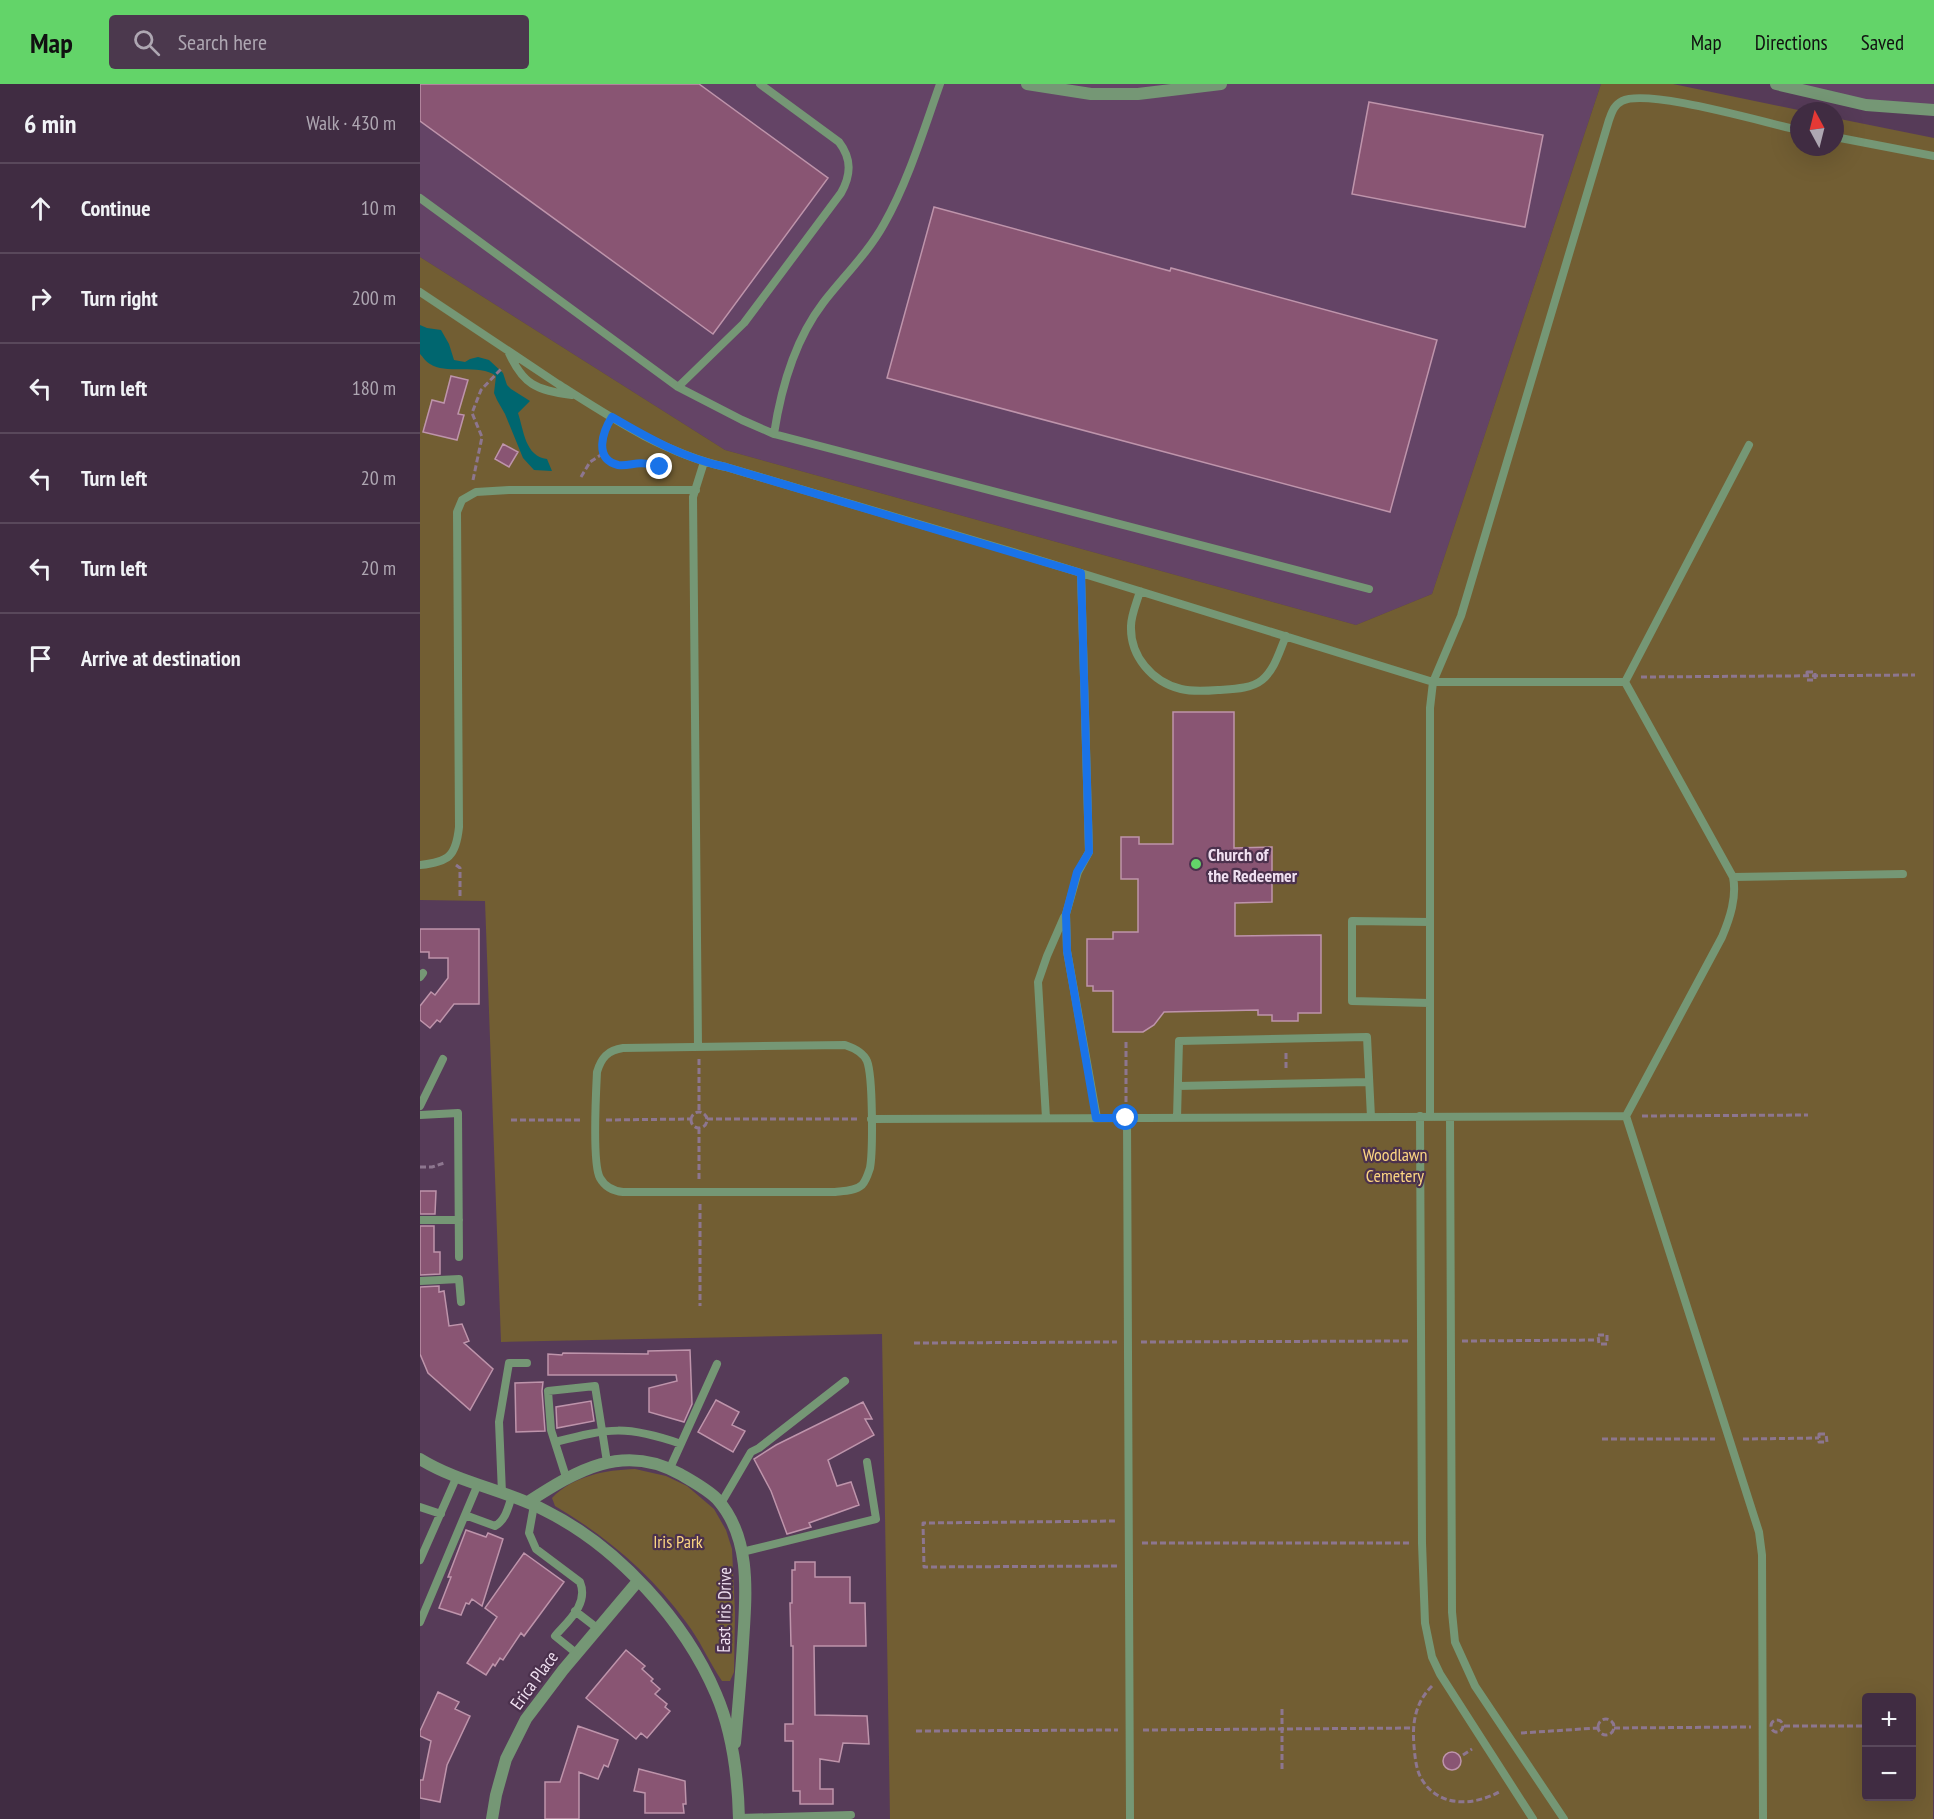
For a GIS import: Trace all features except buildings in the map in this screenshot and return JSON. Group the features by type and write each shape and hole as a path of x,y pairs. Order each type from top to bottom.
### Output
{"street":[{"path":"1027,84 1091,94 1138,94 1221,84"},
{"path":"1776,84 1866,105 1934,110"},
{"name":"East Iris Drive","path":"531,1503 566,1477 588,1467 608,1462 643,1461 670,1468 706,1491 720,1505 733,1524 742,1552 745,1602 734,1756 739,1818"},
{"name":"East Iris Drive","path":"421,1462 531,1503 566,1521 589,1537 638,1581 676,1624 704,1669 717,1695 734,1756"},
{"name":"Erica Place","path":"492,1819 500,1776 520,1730 548,1688 638,1581"}],"lane":[{"path":"678,387 744,323 841,194 848,181 849,160 839,142 760,84"},
{"path":"774,434 777,411 791,358 821,305 884,224 903,183 940,84"},
{"path":"1430,1116 1430,708 1433,682 1464,604 1614,107 1622,101 1633,98 1660,99 1790,128"},
{"path":"1844,139 1934,156"},
{"path":"420,198 678,387 774,434 1369,589"},
{"path":"420,292 612,417 645,436 704,462 1081,573 1433,682 1626,680"},
{"path":"508,351 519,373 535,386 576,395"},
{"path":"1626,680 1749,445"},
{"path":"698,1047 693,497 704,462"},
{"path":"420,865 440,862 449,857 456,850 459,827 457,512 462,500 470,494 509,490 696,490"},
{"path":"1046,1118 1038,982 1066,914 1077,872 1089,852 1081,573"},
{"path":"1140,591 1131,625 1132,640 1137,655 1147,670 1179,688 1193,691 1232,689 1260,682 1272,670 1286,636"},
{"path":"1626,680 1733,877 1733,903 1722,937 1626,1116 1754,1513 1762,1546 1763,1819"},
{"path":"1733,877 1903,874"},
{"path":"1066,914 1067,951 1096,1118"},
{"path":"1430,922 1352,921 1352,1001 1430,1003"},
{"path":"1177,1118 1179,1041 1367,1037 1371,1117"},
{"path":"845,1045 859,1051 867,1062 871,1119 870,1168 864,1182 855,1189 835,1192 614,1191 601,1180 596,1164 597,1072 604,1055 622,1048 698,1047 845,1045"},
{"path":"420,1106 443,1059"},
{"path":"1178,1086 1369,1082"},
{"path":"420,1115 458,1113 459,1257"},
{"path":"1420,1116 1422,1543 1425,1623 1432,1657 1440,1674 1533,1819"},
{"path":"1450,1116 1449,1341 1452,1612 1455,1642 1475,1686 1564,1819"},
{"path":"871,1119 1626,1116"},
{"path":"1126,1118 1130,1819"},
{"path":"420,1220 459,1220"},
{"path":"420,1281 459,1279 461,1302"},
{"path":"465,1515 495,1526 505,1516 507,1495 499,1422 501,1404 509,1363 526,1363"},
{"path":"670,1468 717,1364"},
{"path":"720,1505 751,1452 845,1381"},
{"path":"566,1477 552,1430 548,1391 595,1386 608,1462"},
{"path":"555,1442 602,1430 641,1431 681,1444"},
{"path":"742,1552 876,1519 867,1462"},
{"path":"420,1560 457,1476"},
{"path":"420,1622 478,1484"},
{"path":"531,1503 529,1528 536,1549 580,1582 582,1597 580,1605 555,1636 576,1653"},
{"path":"420,1507 441,1514"},
{"path":"575,1611 597,1628"},
{"path":"739,1818 851,1815"}],"path":[{"path":"470,494 482,437 472,413 481,390 501,369"},
{"path":"612,417 602,435 604,453 610,461 617,465 641,462 650,465"},
{"path":"581,490 582,477 587,466 604,453"},
{"path":"1626,680 1915,675"},
{"path":"449,857 460,868 460,898"},
{"path":"1126,1042 1126,1118"},
{"path":"698,1047 699,1112"},
{"path":"699,1128 693,1125 691,1119 694,1113 704,1114 707,1119"},
{"path":"1626,1116 1808,1115"},
{"path":"707,1119 871,1119"},
{"path":"699,1128 705,1125 707,1119"},
{"path":"699,1128 700,1306"},
{"path":"420,1167 432,1167 459,1158"},
{"path":"1449,1341 1599,1340"},
{"path":"914,1343 1421,1341"},
{"path":"1602,1439 1819,1438"},
{"path":"1129,1521 923,1523 924,1567 1129,1566"},
{"path":"1129,1543 1422,1543"},
{"path":"1440,1674 1419,1702 1415,1712 1413,1738 1421,1778 1436,1795 1455,1802 1475,1802 1512,1786"},
{"path":"1282,1706 1282,1769"},
{"path":"1605,1719 1612,1722 1614,1728 1611,1734 1605,1736 1600,1734 1597,1728 1599,1722 1605,1719"},
{"path":"1614,1728 1762,1726"},
{"path":"1784,1726 1862,1726"},
{"path":"915,1731 1414,1728"},
{"path":"1508,1734 1597,1728"}],"shaded area":[{"path":"420,84 1601,84 1432,594 1356,625 725,450 420,257"},
{"path":"1776,84 1934,84 1934,109 1921,110"},
{"path":"420,325 441,330 454,360 465,362 478,357 489,360 503,373 511,389 530,401 518,413 526,442 534,453 547,459 552,471 534,470 523,458 494,393 496,376 481,370 445,369 429,363 420,354"}],"green space":[{"name":"Woodlawn Cemetery","path":"1601,84 1673,84 1790,108 1790,156 1844,156 1844,120 1934,138 1933,1819 890,1819 882,1334 501,1342 485,901 420,900 420,257 725,450 1356,625 1432,594"},
{"name":"Iris Park","path":"635,1469 666,1476 687,1486 714,1509 726,1530 732,1549 735,1613 734,1672 730,1681 722,1681 686,1622 643,1572 610,1543 555,1506 552,1498 560,1490 580,1479 612,1471"}],"place":[{"name":"Church of the Redeemer","path":"1196,864"}],"route":[{"path":"660,467 655,463 650,465 641,462 617,465 608,459 603,453 602,435 612,417 645,436 704,462 1081,573 1089,852 1077,872 1066,914 1067,951 1096,1118 1126,1118"}]}
